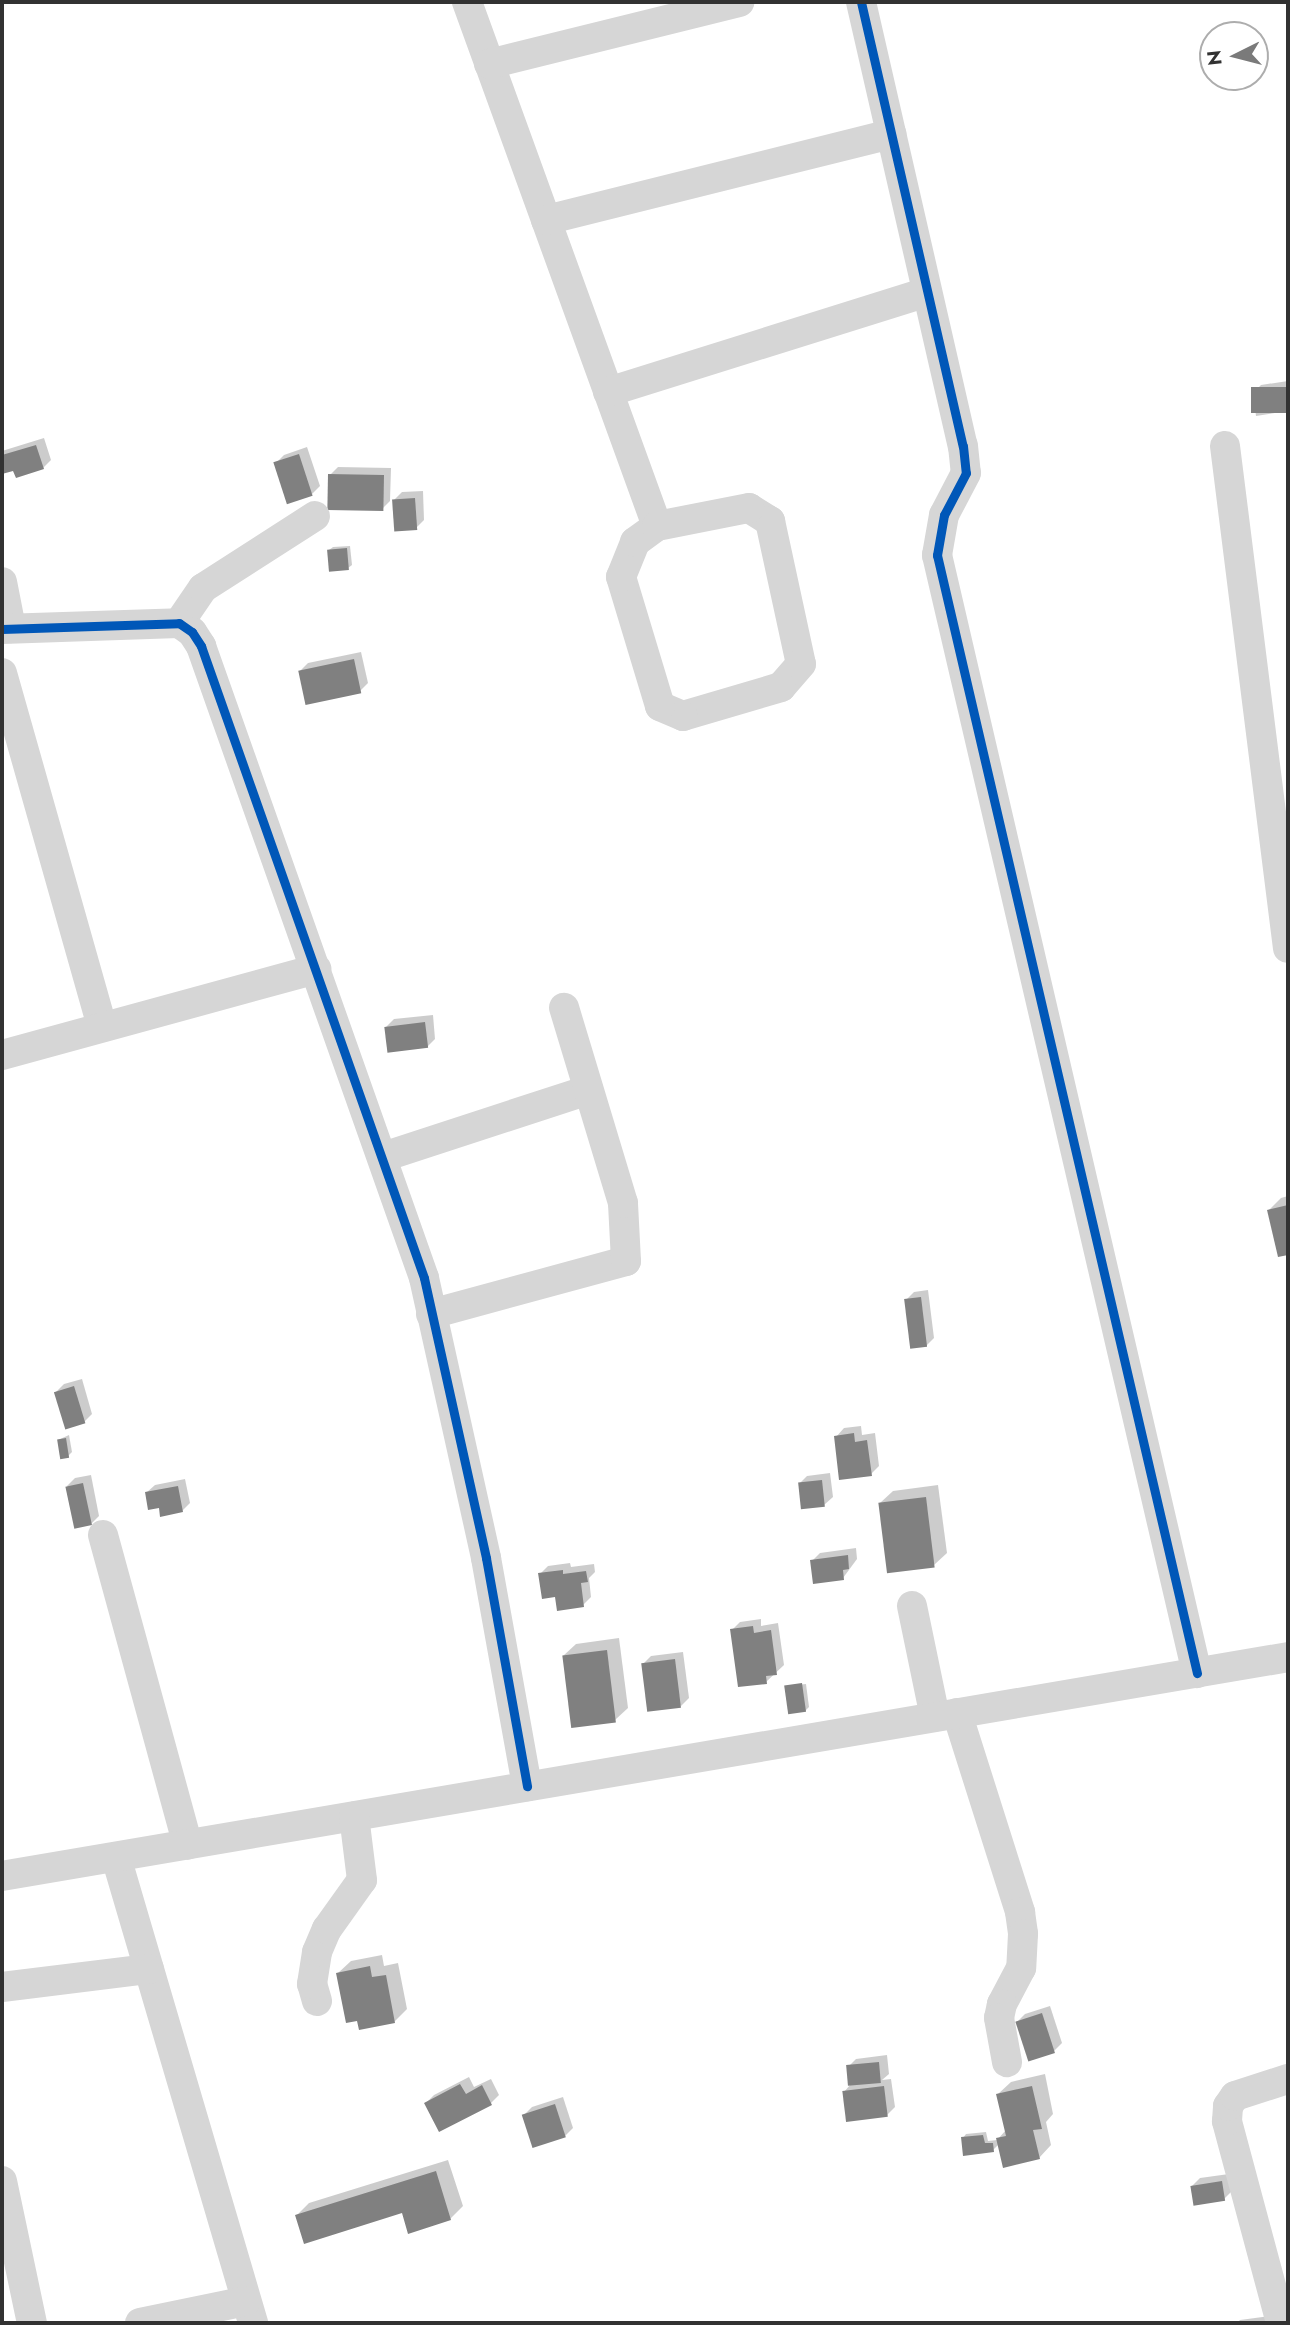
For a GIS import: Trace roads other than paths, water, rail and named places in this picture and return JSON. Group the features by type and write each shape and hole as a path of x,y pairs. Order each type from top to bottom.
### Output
{"street":[{"path":"467,2 657,526"},
{"path":"489,64 739,2"},
{"path":"861,2 963,446 966,473 944,515 937,555 1197,1673"},
{"path":"546,220 891,134"},
{"path":"608,392 928,292"},
{"path":"1225,446 1287,940"},
{"path":"749,508 769,521 801,664 781,687 683,716 660,706 621,577 635,542 657,526 749,508"},
{"path":"180,623 203,587 315,516"},
{"path":"2,582 6,628 180,623 192,632 201,646 424,1278 486,1558 527,1786"},
{"path":"2,673 102,1027"},
{"path":"2,1055 316,969"},
{"path":"431,1314 626,1261 623,1203 564,1008"},
{"path":"383,1157 589,1090"},
{"path":"103,1535 188,1845"},
{"path":"912,1606 946,1715 1020,1912 1023,1934 1021,1968 1002,2004 999,2018 1007,2062"},
{"path":"2,1876 1288,1657"},
{"path":"317,2001 312,1984 317,1952 327,1929 362,1880 354,1816"},
{"path":"116,1857 250,2312 140,2323"},
{"path":"2,1987 149,1969"},
{"path":"1281,2323 1227,2121 1228,2106 1235,2096 1288,2079"},
{"path":"2,2181 32,2323"}]}
